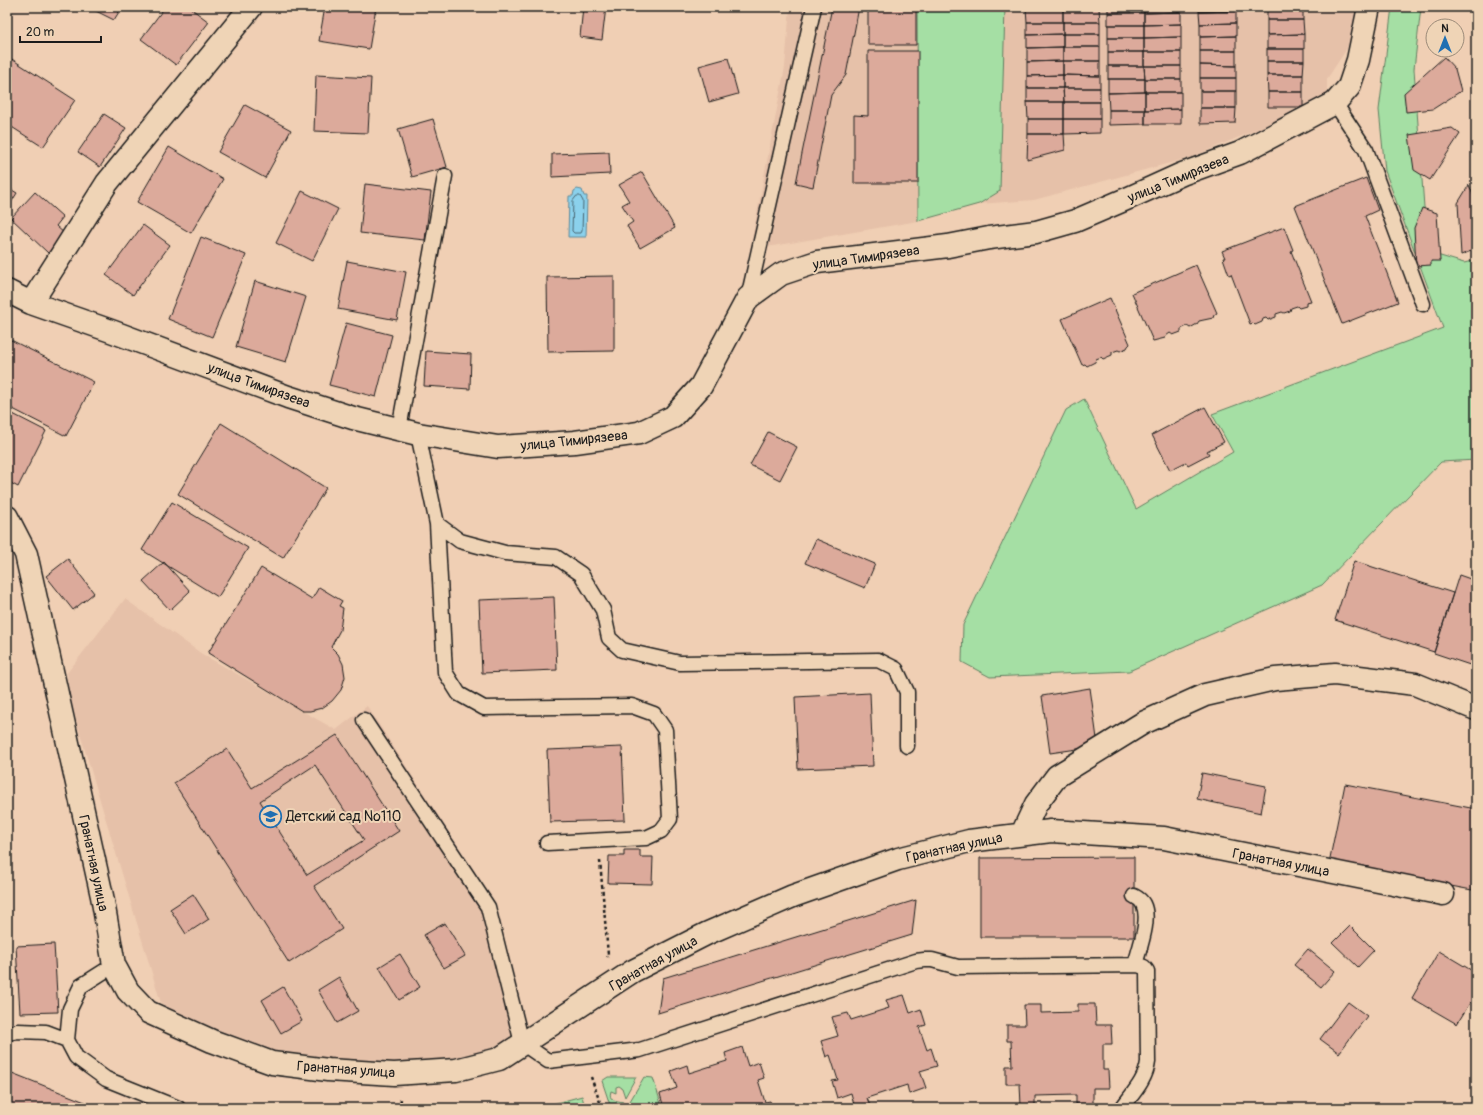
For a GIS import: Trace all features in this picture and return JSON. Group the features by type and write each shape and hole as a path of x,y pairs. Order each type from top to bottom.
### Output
{"street":[{"path":"31,303 107,183 251,7"},
{"name":"улица Тимирязева","path":"7,291 31,303 288,397 353,418 408,432 498,447 575,442 639,433 673,417 701,386 748,298 781,274 817,262 948,246 989,238 1036,232 1075,221 1182,174 1240,153 1335,103 1349,87 1358,60 1369,7"},
{"name":"Гранатная улица","path":"7,517 26,554 102,896 114,965 128,990 148,1012 212,1041 272,1063 328,1070 394,1074 456,1070 499,1059 633,971 708,933 793,896 898,859 969,841 1051,831 1164,838 1443,894"},
{"name":"Гранатная улица","path":"1022,834 1036,804 1056,776 1143,723 1205,695 1275,680 1335,674 1415,684 1476,709"}],"lane":[{"path":"748,298 814,7"},
{"path":"1335,103 1366,150 1424,304"},
{"path":"445,176 408,432 437,524 445,672 459,694 484,708 632,706 654,714 665,730 670,819 661,831 646,838 547,843"},
{"path":"437,524 460,541 505,553 556,557 580,574 603,610 609,638 622,650 680,663 878,660 896,669 907,692 907,746"},
{"path":"364,720 488,907 504,964 522,1043 548,1061 640,1050 924,960 958,967 1135,965 1144,967 1147,971 1148,1062 1144,1077 1122,1108"},
{"path":"1134,896 1141,900 1145,911 1145,927 1135,965"},
{"path":"114,965 81,986 70,1009 67,1040 76,1057 106,1079 178,1108"},
{"path":"7,1033 18,1031 46,1032 67,1040"}],"path":[{"path":"598,840 608,955 604,961"},
{"path":"584,1056 602,1108"}],"shaded area":[{"path":"790,7 1374,7 1327,79 1327,100 1192,157 1034,200 979,204 918,221 750,250 785,67"},
{"name":"Детский сад №110","path":"125,599 202,654 336,730 367,706 494,902 526,1038 453,1064 375,1066 301,1058 227,1039 161,1003 69,697 67,673"}],"green space":[{"path":"917,7 1005,7 1000,191 979,204 918,221"},
{"path":"1392,7 1421,7 1414,69 1424,207 1437,255 1464,263 1476,260 1476,460 1441,462 1322,585 1129,671 990,677 962,662 963,625 1066,410 1084,399 1136,509 1233,452 1212,414 1443,328 1385,171 1379,110"},
{"path":"608,1077 636,1077 625,1097 622,1088 619,1086 616,1087 616,1093 611,1091 611,1098 623,1102 620,1108 611,1108 602,1081"},
{"path":"644,1077 653,1078 662,1107 626,1108"},
{"path":"582,1096 585,1108 545,1108 545,1106"}],"water":[{"path":"577,189 582,190 584,196 587,196 586,237 568,237 569,196 573,196 574,191"}],"building":[{"path":"7,7 13,7 10,12 7,10"},
{"path":"88,7 122,7 114,20"},
{"path":"165,7 189,7 209,22 176,65 141,39"},
{"path":"325,7 376,7 369,49 319,41"},
{"path":"583,7 606,7 602,40 580,37"},
{"path":"832,7 859,7 846,75 831,95 813,187 796,183"},
{"path":"868,7 916,7 916,45 868,45"},
{"path":"1063,7 1063,8 1026,8"},
{"path":"1099,7 1099,8 1063,8"},
{"path":"1108,7 1144,7 1144,13 1108,13"},
{"path":"1144,7 1180,7 1181,12 1144,13"},
{"path":"1199,7 1236,7 1236,11 1199,12"},
{"path":"1267,7 1303,7 1303,20 1267,20"},
{"path":"1026,8 1063,8 1063,22 1027,22"},
{"path":"1063,8 1099,8 1100,22 1063,22"},
{"path":"1236,11 1236,23 1200,24 1199,12"},
{"path":"1181,12 1181,24 1144,25 1144,13"},
{"path":"1108,13 1144,13 1144,25 1108,25"},
{"path":"1267,20 1303,20 1304,34 1267,35"},
{"path":"1027,22 1063,22 1063,34 1027,35"},
{"path":"1063,22 1100,22 1100,34 1063,34"},
{"path":"1236,23 1236,36 1200,37 1200,24"},
{"path":"1181,24 1181,37 1144,38 1144,25"},
{"path":"1108,25 1144,25 1144,38 1108,38"},
{"path":"1063,34 1063,47 1027,48 1027,35"},
{"path":"1063,34 1100,34 1100,47 1063,47"},
{"path":"1304,34 1304,49 1267,49 1267,35"},
{"path":"1236,36 1236,51 1200,51 1200,37"},
{"path":"1181,37 1181,52 1144,52 1144,38"},
{"path":"1108,38 1144,38 1144,52 1108,52"},
{"path":"1063,47 1100,47 1100,61 1063,61"},
{"path":"1063,47 1063,61 1027,62 1027,48"},
{"path":"1267,49 1304,49 1304,61 1267,61"},
{"path":"868,51 918,51 918,183 854,183 854,115 868,116"},
{"path":"1200,51 1236,51 1236,66 1200,65"},
{"path":"1108,52 1144,52 1144,66 1108,66"},
{"path":"1144,52 1181,52 1181,66 1144,66"},
{"path":"7,56 75,100 43,147 7,124"},
{"path":"728,58 738,94 709,102 699,66"},
{"path":"1443,58 1445,58 1455,69 1461,91 1433,109 1406,112 1404,93"},
{"path":"1063,61 1063,75 1027,76 1027,62"},
{"path":"1063,61 1100,61 1100,76 1063,75"},
{"path":"1267,61 1304,61 1303,75 1267,75"},
{"path":"1200,65 1236,66 1236,78 1200,78"},
{"path":"1108,66 1144,66 1145,79 1108,79"},
{"path":"1144,66 1181,66 1181,79 1145,79"},
{"path":"316,75 371,78 368,133 314,131"},
{"path":"1063,75 1063,88 1027,88 1027,76"},
{"path":"1063,75 1100,76 1100,88 1063,88"},
{"path":"1267,75 1303,75 1303,92 1268,92"},
{"path":"1200,78 1236,78 1236,91 1200,91"},
{"path":"1108,79 1145,79 1145,92 1108,93"},
{"path":"1145,79 1181,79 1181,92 1145,92"},
{"path":"1027,88 1063,88 1064,102 1027,102"},
{"path":"1063,88 1100,88 1100,102 1064,102"},
{"path":"1200,91 1236,91 1236,108 1200,108"},
{"path":"1145,92 1181,92 1181,109 1145,110"},
{"path":"1145,92 1145,110 1109,110 1108,93"},
{"path":"1268,92 1303,92 1303,107 1268,107"},
{"path":"1027,102 1064,102 1064,119 1028,119"},
{"path":"1064,102 1100,102 1100,119 1064,119"},
{"path":"245,105 291,130 265,178 218,152"},
{"path":"1200,108 1236,108 1235,123 1200,124"},
{"path":"1181,109 1181,124 1145,124 1145,110"},
{"path":"1109,110 1145,110 1145,124 1109,125"},
{"path":"104,114 126,128 100,167 78,152"},
{"path":"433,119 447,167 412,177 398,129"},
{"path":"1028,119 1064,119 1064,134 1028,134"},
{"path":"1064,119 1100,119 1100,133 1064,134"},
{"path":"1452,128 1460,134 1430,180 1414,170 1409,135"},
{"path":"1028,134 1064,134 1065,150 1027,160"},
{"path":"169,147 223,179 191,233 137,202"},
{"path":"609,152 610,174 552,177 552,154"},
{"path":"642,172 675,228 640,248 627,226 633,222 622,205 629,201 619,185"},
{"path":"1366,178 1378,210 1365,216 1398,302 1342,324 1295,206"},
{"path":"365,184 431,192 425,240 360,233"},
{"path":"1469,185 1476,202 1476,249 1461,255 1458,203"},
{"path":"7,187 17,193 7,209"},
{"path":"302,191 338,209 312,261 276,243"},
{"path":"35,192 63,217 56,226 65,234 48,253 11,218"},
{"path":"1422,208 1437,213 1440,261 1431,261 1431,265 1416,266 1414,228"},
{"path":"143,225 170,245 133,295 106,275"},
{"path":"1284,227 1293,250 1291,251 1311,301 1306,302 1306,306 1299,308 1297,306 1291,308 1290,311 1276,314 1276,317 1268,320 1266,318 1263,319 1262,322 1255,325 1253,323 1250,324 1231,274 1229,275 1222,251"},
{"path":"201,237 246,255 212,337 168,319"},
{"path":"347,261 406,272 397,320 338,309"},
{"path":"1196,265 1217,313 1213,318 1199,321 1190,328 1187,326 1181,329 1181,332 1173,335 1170,333 1165,338 1153,341 1132,293"},
{"path":"614,276 614,351 548,352 547,277"},
{"path":"255,281 306,297 286,362 236,347"},
{"path":"1110,298 1130,344 1127,348 1112,352 1112,355 1103,359 1101,357 1096,359 1095,362 1087,366 1085,364 1082,365 1062,319"},
{"path":"346,323 392,335 376,397 329,385"},
{"path":"7,338 94,382 66,436 7,406"},
{"path":"426,351 471,354 470,389 424,386"},
{"path":"1205,407 1224,442 1207,451 1209,454 1188,465 1186,462 1170,470 1152,435"},
{"path":"7,411 46,431 18,487 7,481"},
{"path":"221,423 326,488 283,558 178,494"},
{"path":"768,432 797,447 780,480 750,465"},
{"path":"172,502 248,548 218,597 142,550"},
{"path":"816,539 875,564 865,588 805,563"},
{"path":"68,559 94,593 73,610 46,576"},
{"path":"1354,561 1453,593 1434,652 1335,620"},
{"path":"164,562 190,591 170,610 143,581"},
{"path":"261,568 312,599 319,587 342,601 339,606 343,608 340,630 331,647 338,654 343,664 345,677 341,690 332,701 322,708 302,711 208,653"},
{"path":"1459,575 1476,581 1476,667 1434,653"},
{"path":"554,597 557,670 482,673 479,600"},
{"path":"1090,688 1098,746 1050,753 1042,696"},
{"path":"870,693 873,766 798,769 795,697"},
{"path":"337,735 399,831 314,886 342,929 289,963 174,783 227,749 252,788","holes":["315,765 364,840 307,875 260,801"]},
{"path":"622,747 625,820 550,822 547,750"},
{"path":"1202,773 1266,786 1261,813 1197,799"},
{"path":"1345,784 1476,809 1476,870 1472,890 1329,863"},
{"path":"624,850 640,850 640,857 653,857 652,884 608,883 609,856 624,856"},
{"path":"1134,857 1134,937 980,937 980,858"},
{"path":"193,894 209,919 186,934 170,909"},
{"path":"916,900 912,935 658,1013 663,978"},
{"path":"445,923 465,956 444,968 424,935"},
{"path":"1350,926 1374,950 1358,967 1333,943"},
{"path":"54,944 58,1012 20,1013 16,946"},
{"path":"1308,949 1335,971 1321,987 1294,965"},
{"path":"1439,951 1476,973 1476,993 1457,1024 1412,998"},
{"path":"400,954 420,987 399,1000 379,967"},
{"path":"339,977 358,1011 337,1023 318,990"},
{"path":"283,987 302,1021 281,1033 262,1000"},
{"path":"904,995 910,1013 921,1009 926,1025 919,1027 927,1050 931,1048 937,1066 920,1071 926,1088 909,1094 907,1085 867,1098 870,1106 855,1108 851,1093 837,1098 832,1081 838,1080 830,1055 826,1057 821,1041 838,1036 832,1017 848,1013 851,1020 889,1008 886,1000"},
{"path":"1348,1002 1367,1016 1339,1053 1320,1039"},
{"path":"1078,1004 1095,1004 1096,1025 1111,1025 1112,1044 1103,1044 1103,1070 1108,1070 1109,1088 1093,1088 1093,1104 1076,1104 1076,1095 1035,1096 1035,1106 1021,1106 1020,1084 1006,1084 1006,1066 1012,1066 1011,1041 1007,1041 1007,1025 1025,1025 1024,1005 1041,1005 1041,1013 1078,1012"},
{"path":"742,1047 748,1066 759,1062 764,1078 758,1080 765,1102 770,1101 772,1108 664,1108 660,1094 677,1088 671,1071 687,1065 689,1073 727,1061 725,1053"},
{"path":"7,1071 100,1108 7,1108"}],"place":[{"name":"Детский сад №110","path":"271,816"}]}
